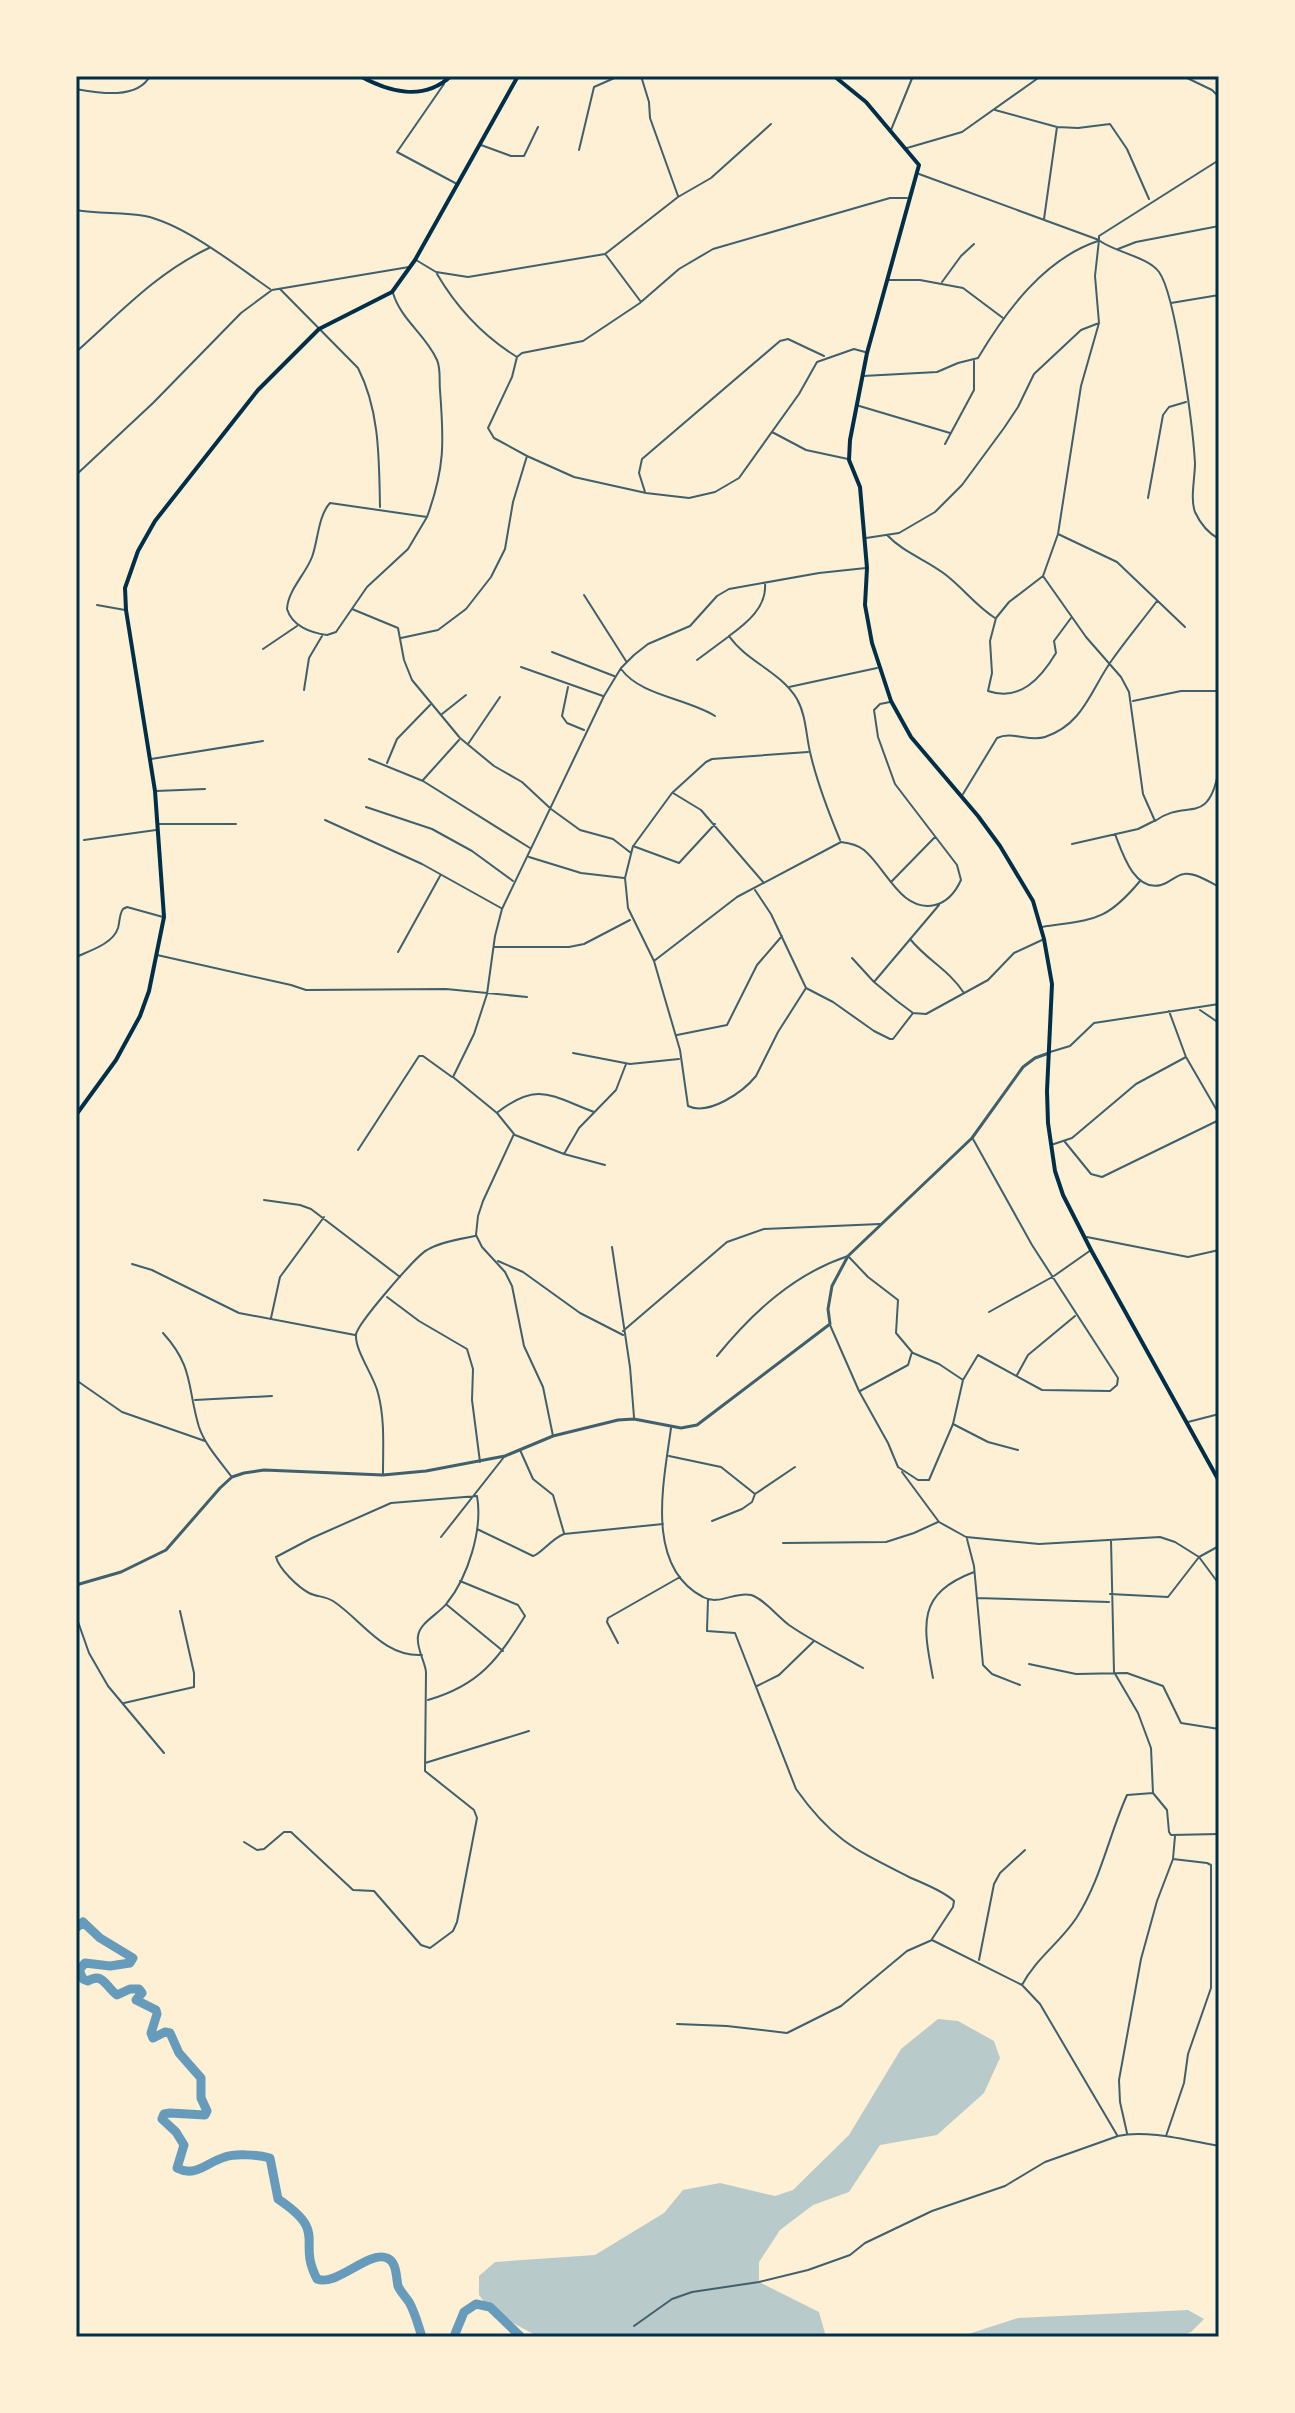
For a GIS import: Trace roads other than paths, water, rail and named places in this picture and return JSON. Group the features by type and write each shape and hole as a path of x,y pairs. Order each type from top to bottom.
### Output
{"main road":[{"path":"360,76 409,93 451,76"},
{"path":"76,1115 116,1060 140,1016 164,917 155,791 126,610 125,588 130,572 155,521 258,390 319,329 392,292 415,260 518,76"},
{"path":"834,76 866,102 919,165 861,376 849,460 860,487 867,568 865,605 880,668 891,701 911,737 962,796 1018,873 1033,901 1052,984 1047,1091 1055,1171 1063,1195 1091,1250 1219,1481"}],"street":[{"path":"76,89 107,93 133,91 142,88 150,76"},
{"path":"373,83 377,76"},
{"path":"579,150 594,87 619,76"},
{"path":"641,76 650,118 678,197"},
{"path":"891,131 913,76"},
{"path":"907,148 962,132 1041,76"},
{"path":"1183,76 1202,84 1219,97"},
{"path":"445,81 397,152 458,184"},
{"path":"995,110 1057,127 1110,124 1127,149 1150,202"},
{"path":"415,260 436,272 468,277 605,254 678,197 711,178 771,124"},
{"path":"480,144 511,156 524,156 538,127"},
{"path":"1044,221 1057,127"},
{"path":"1072,617 1054,641 1056,653 1051,662 1033,682 1022,691 1007,694 991,692 988,688 992,673 990,641 996,618 1009,602 1043,576 1058,534 1081,386 1099,323 1095,276 1099,236 1219,160"},
{"path":"919,174 1099,240 1158,270 1170,304 1187,402 1195,468 1194,507 1207,531 1219,539"},
{"path":"867,353 854,349 826,357 813,367 799,394 739,478 715,492 689,498 646,493 574,477 494,438 488,428 512,377 517,357 522,353 583,341 641,302 679,269 713,249 890,198 911,198"},
{"path":"76,210 147,216 167,224 210,247 272,290"},
{"path":"1117,250 1136,242 1219,226"},
{"path":"945,444 974,390 973,360 978,358 1004,319 1046,271 1078,247 1099,240"},
{"path":"941,283 974,244"},
{"path":"76,352 139,293 210,247"},
{"path":"605,254 641,302"},
{"path":"76,475 153,403 241,313 272,290 410,267"},
{"path":"436,272 483,333 517,357"},
{"path":"889,280 941,283 963,288 1004,319"},
{"path":"279,288 358,368 364,380 372,404 378,443 380,509"},
{"path":"392,292 398,307 434,354 439,367 444,425 443,463 438,485 427,517 408,549 367,587 336,632 322,635 298,625 288,614 287,604 313,555 327,506 336,503 427,517"},
{"path":"1170,304 1219,295"},
{"path":"865,538 899,533 935,512 962,485 1004,428 1034,374 1081,330 1099,323"},
{"path":"646,493 639,473 642,459 780,341 788,339 826,357"},
{"path":"861,376 937,372 978,358"},
{"path":"1148,498 1163,415 1169,407 1187,402"},
{"path":"855,404 950,433"},
{"path":"771,431 806,450 849,460"},
{"path":"400,639 438,630 466,609 491,577 505,549 513,502 527,456"},
{"path":"1058,534 1117,562 1185,627"},
{"path":"887,535 902,549 942,572 977,606 996,618"},
{"path":"453,1077 474,1034 487,994 502,909 586,731 621,668 648,644 690,626 717,596 729,589 867,568"},
{"path":"1043,576 1121,677 1132,702 1143,794 1155,821"},
{"path":"697,660 751,618 762,602 765,582"},
{"path":"584,595 627,662"},
{"path":"962,796 997,738 1004,735 1033,739 1061,729 1086,707 1109,663 1157,601"},
{"path":"97,605 126,610"},
{"path":"351,608 397,627 408,671 417,688 467,745 522,782 580,830 613,839 631,853"},
{"path":"263,649 298,625"},
{"path":"304,690 309,658 322,635"},
{"path":"729,636 742,651 788,687 803,712 818,786 841,842"},
{"path":"552,652 615,676"},
{"path":"521,667 604,696"},
{"path":"621,668 629,679 641,687 687,701 715,716"},
{"path":"788,687 880,668"},
{"path":"568,685 562,716 567,723 586,731"},
{"path":"1132,702 1181,691 1219,691"},
{"path":"441,715 466,695"},
{"path":"467,745 500,697"},
{"path":"874,982 957,888 960,873 903,796 886,761 873,715 880,704 891,701"},
{"path":"386,765 397,739 431,704"},
{"path":"423,781 460,738"},
{"path":"150,759 263,741"},
{"path":"806,988 748,1086 706,1107 690,1108 686,1104 675,1035 654,961 632,920 625,878 633,846 672,793 700,765 712,759 810,752"},
{"path":"369,759 423,781 531,848"},
{"path":"1072,844 1138,829 1171,812 1196,810 1204,806 1214,791 1218,774"},
{"path":"155,791 205,789"},
{"path":"672,793 695,804 765,884"},
{"path":"366,807 432,829 472,851 514,881"},
{"path":"325,820 391,849 502,909"},
{"path":"156,824 236,824"},
{"path":"633,846 679,863 715,824"},
{"path":"84,840 156,830"},
{"path":"1115,834 1141,881 1163,885 1189,874 1219,887"},
{"path":"891,882 936,837"},
{"path":"654,961 724,906 841,842 864,850 903,896 916,904 940,904"},
{"path":"527,856 581,873 625,878"},
{"path":"398,952 441,875"},
{"path":"1041,927 1103,916 1123,902 1141,881"},
{"path":"754,889 782,935 792,963 806,988 890,1039 913,1013"},
{"path":"76,957 102,945 112,936 123,909 127,907 164,917"},
{"path":"493,947 569,947 584,944 632,920"},
{"path":"675,1035 727,1025 753,971 782,935"},
{"path":"910,939 922,953 953,976 965,994"},
{"path":"852,958 874,982 913,1013 930,1013 992,977 1014,953 1044,939"},
{"path":"157,955 306,990 425,989 527,997"},
{"path":"1219,1004 1094,1023 1070,1046 1035,1058 1023,1067 972,1138 848,1256 832,1286 828,1309 830,1324 859,1391 898,1467 939,1522 966,1537 1039,1544 1160,1537 1199,1557 1219,1584"},
{"path":"1198,1009 1219,1023"},
{"path":"1169,1010 1186,1057 1219,1114"},
{"path":"573,1053 626,1064 681,1059"},
{"path":"358,1150 419,1056 423,1056 497,1113 514,1134 564,1154 605,1165"},
{"path":"1050,1145 1065,1142 1136,1084 1186,1057"},
{"path":"564,1154 575,1133 616,1090 626,1064"},
{"path":"497,1113 514,1100 532,1093 547,1094 595,1112"},
{"path":"1065,1142 1091,1174 1102,1177 1219,1120"},
{"path":"514,1134 483,1201 476,1235 512,1286 524,1346 543,1387 553,1436"},
{"path":"898,1467 918,1480 929,1480 953,1424 963,1380 978,1355 1048,1391 1110,1391 1118,1378 1032,1245 972,1138"},
{"path":"264,1200 300,1205 324,1217 401,1278"},
{"path":"270,1319 280,1277 324,1217"},
{"path":"623,1331 727,1242 764,1229 882,1224"},
{"path":"383,1475 379,1393 356,1336 364,1318 427,1250 476,1235"},
{"path":"1084,1236 1188,1257 1219,1250"},
{"path":"612,1247 630,1367 634,1419"},
{"path":"989,1312 1054,1276 1091,1250"},
{"path":"848,1256 868,1277 898,1300 896,1333 912,1352 939,1364 963,1380"},
{"path":"717,1356 762,1306 815,1269 848,1256"},
{"path":"495,1259 523,1272 580,1313 624,1335"},
{"path":"132,1264 152,1270 239,1313 356,1336"},
{"path":"386,1296 419,1321 467,1349 473,1369 472,1400 480,1462"},
{"path":"1016,1376 1028,1355 1076,1315"},
{"path":"76,1585 121,1572 166,1550 232,1477 264,1470 383,1475 480,1462 505,1456 553,1436 634,1419 690,1428 830,1324"},
{"path":"163,1333 179,1351 184,1362 200,1429 232,1477"},
{"path":"859,1391 908,1365 912,1352"},
{"path":"76,1380 122,1412 206,1441"},
{"path":"1219,1388 1219,1401"},
{"path":"194,1400 272,1396"},
{"path":"1187,1422 1219,1414"},
{"path":"953,1424 988,1442 1018,1450"},
{"path":"671,1427 663,1524 668,1558 680,1577 708,1599 745,1594 754,1596 791,1626 863,1668"},
{"path":"520,1450 533,1479 553,1495 564,1534"},
{"path":"441,1537 505,1456"},
{"path":"667,1456 721,1467 755,1494"},
{"path":"712,1521 742,1509 752,1502 755,1494 795,1467"},
{"path":"244,1842 257,1850 264,1849 284,1832 291,1832 353,1890 374,1891 421,1945 430,1948 453,1931 477,1818 474,1810 425,1771 425,1662 417,1640 421,1628 447,1604 460,1581 472,1550 479,1500 474,1495 391,1503 276,1557 278,1564 302,1588 332,1601 383,1643 407,1654 422,1655"},
{"path":"783,1543 886,1542 939,1522"},
{"path":"476,1528 533,1556 564,1534 663,1524"},
{"path":"966,1537 982,1632 983,1665 992,1674 1020,1685"},
{"path":"1111,1538 1114,1672 1138,1713 1151,1748 1153,1793 1167,1810 1169,1832 1175,1835 1219,1834"},
{"path":"1110,1594 1168,1597 1199,1557 1219,1546"},
{"path":"933,1678 927,1632 929,1611 938,1592 974,1572"},
{"path":"618,1643 607,1622 608,1618 680,1577"},
{"path":"427,1700 467,1686 503,1651 525,1616 522,1607 460,1581"},
{"path":"977,1598 1111,1602"},
{"path":"677,2024 787,2033 841,2006 915,1945 932,1940 954,1901 850,1847 826,1828 796,1789 735,1633 707,1631 708,1599"},
{"path":"447,1604 503,1651"},
{"path":"122,1703 192,1689 194,1686 180,1611"},
{"path":"76,1616 89,1653 122,1703 164,1753"},
{"path":"756,1686 779,1675 815,1640"},
{"path":"1029,1664 1076,1674 1127,1673 1163,1686 1181,1723 1219,1729"},
{"path":"424,1763 529,1731"},
{"path":"1022,1985 1032,1966 1066,1933 1078,1916 1096,1880 1126,1796 1153,1793"},
{"path":"1127,2134 1118,2091 1119,2080 1141,1959 1157,1901 1173,1859 1175,1835"},
{"path":"978,1962 994,1884 1000,1873 1025,1850"},
{"path":"1165,2137 1184,2083 1188,2054 1211,1988 1211,1864 1173,1859"},
{"path":"932,1940 1022,1985 1040,2004 1118,2136"},
{"path":"1211,1988 1218,1992"},
{"path":"634,2326 658,2307 682,2295 759,2282 808,2270 850,2255 865,2243 932,2211 1005,2186 1045,2162 1118,2136 1165,2137 1219,2146"}],"waterway":[{"path":"76,1928 83,1922 100,1938 133,1958 130,1963 110,1966 85,1963 79,1970 83,1979 101,1979 117,1995 139,1989 142,1993 136,2000 156,2010 151,2033 153,2038 170,2033 179,2053 201,2078 201,2098 207,2111 205,2115 170,2113 164,2114 162,2119 184,2145 177,2168 196,2170 235,2155 270,2158 278,2199 294,2211 308,2229 309,2255 317,2279 333,2278 371,2259 387,2258 394,2266 398,2286 411,2306 422,2337"},
{"path":"457,2337 455,2334 464,2312 476,2304 490,2307 521,2337"}]}
